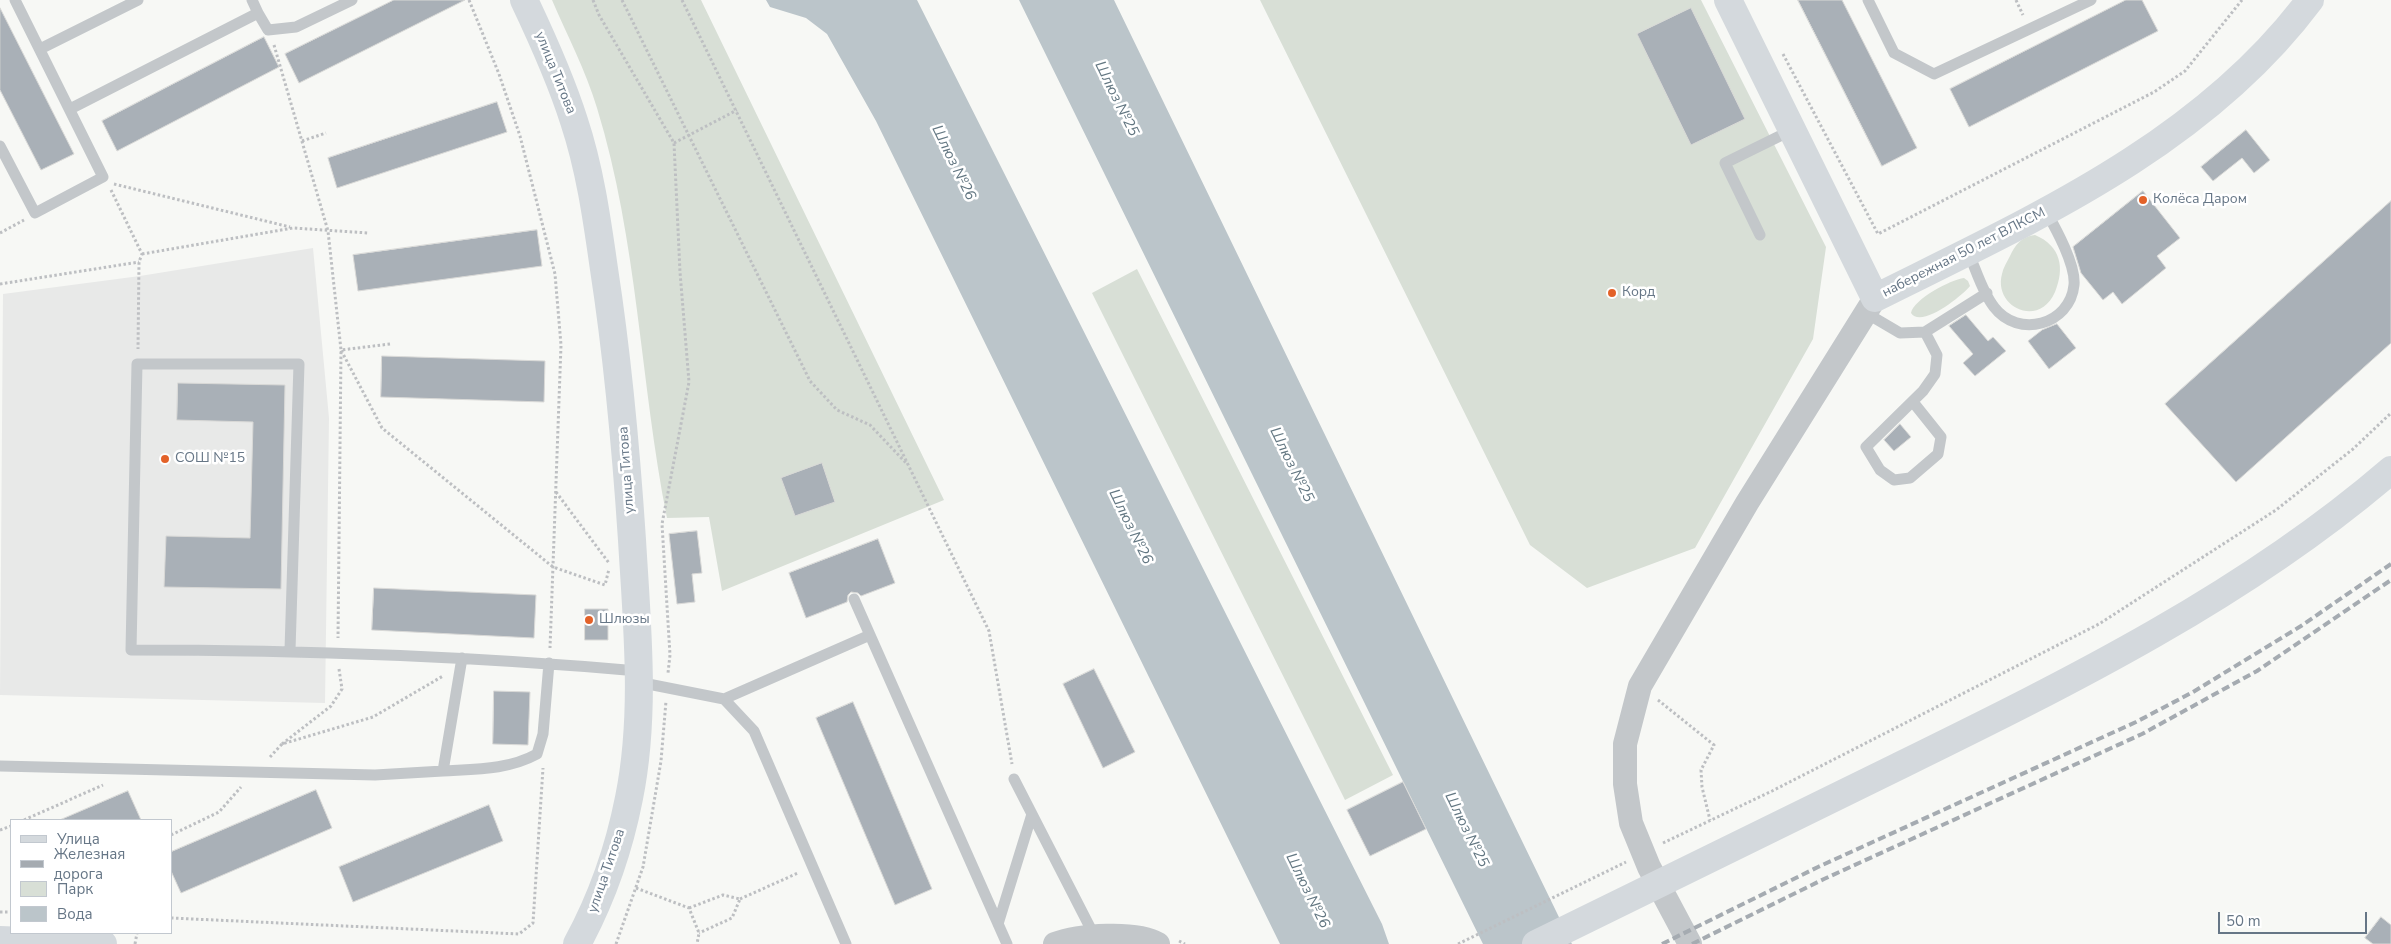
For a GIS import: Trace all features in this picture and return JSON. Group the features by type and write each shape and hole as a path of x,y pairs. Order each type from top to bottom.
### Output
{"main road":[{"name":"улица Титова","path":"524,0 549,53 575,123 594,197 624,418 638,677 635,755 629,798 607,878 577,944"},
{"name":"набережная 50 лет ВЛКСМ","path":"1728,0 1792,130 1870,305 2046,211 2136,158 2203,109 2250,68 2296,19 2310,0"},
{"path":"1536,944 2038,698 2179,620 2275,557 2391,470"},
{"path":"0,940 103,944"}],"street":[{"path":"1690,944 1649,867 1631,823 1625,784 1626,744 1640,686 1747,503 1870,305"},
{"path":"1055,944 1070,938 1125,936 1158,944"}],"lane":[{"path":"0,146 35,213 103,177 15,0"},
{"path":"40,49 138,0"},
{"path":"252,0 268,30 296,27 352,0"},
{"path":"1868,0 1894,53 1934,74 2091,0"},
{"path":"70,109 258,13"},
{"path":"1760,235 1725,163 1792,130"},
{"path":"1968,252 1994,307 2011,322 2031,326 2052,319 2068,304 2074,284 2065,244 2046,211"},
{"path":"1870,305 1900,333 1925,332 1987,293"},
{"path":"1912,402 1941,436 1938,454 1910,478 1894,480 1880,470 1866,447 1912,402 1936,374 1937,355 1925,332"},
{"path":"290,650 299,364 138,364 131,650 290,650 461,662 549,663 638,677 724,699 754,731 846,944"},
{"path":"854,599 1007,944"},
{"path":"724,699 870,635"},
{"path":"443,771 461,662"},
{"path":"0,766 375,775 492,768 522,762 537,754 543,734 549,663"},
{"path":"1014,779 1095,937"},
{"path":"998,924 1032,814"}],"path":[{"path":"469,0 499,74 520,136 555,274 561,346 549,663"},
{"path":"592,0 674,143 680,272 689,382"},
{"path":"622,0 810,381 837,410 870,425 910,468"},
{"path":"682,0 989,631 1014,779"},
{"path":"1782,52 1878,234 2154,92 2185,71 2242,0"},
{"path":"172,836 219,812 282,744 331,706 342,689 338,652 341,350 328,231 268,30"},
{"path":"674,143 737,110"},
{"path":"302,141 326,133"},
{"path":"138,364 139,262 142,254 108,183 293,228 368,233"},
{"path":"0,233 35,213"},
{"path":"142,254 293,228"},
{"path":"0,284 139,262"},
{"path":"341,350 390,344"},
{"path":"341,350 382,428 553,567 605,585 610,564 556,492"},
{"path":"1658,846 2099,624 2276,510 2352,449 2391,413"},
{"path":"282,744 373,717 461,662"},
{"path":"1640,686 1714,745 1701,770 1702,787 1710,820"},
{"path":"172,918 519,934 533,923 544,771 537,754"},
{"path":"26,819 105,784"},
{"path":"1458,944 1632,859"},
{"path":"636,888 689,908 723,895 740,899 812,866"},
{"path":"699,933 732,918 740,899"},
{"path":"689,908 699,933 697,944"}],"shaded area":[{"name":"СОШ №15","path":"313,248 329,418 325,703 0,695 3,294 140,276"}],"green space":[{"path":"552,0 701,0 944,500 722,591 709,517 667,518 650,415 630,260 611,158 587,80"},
{"name":"Корд","path":"1260,0 1701,0 1826,247 1813,339 1695,548 1587,588 1530,545"},
{"path":"2035,235 2050,245 2055,252 2060,266 2060,275 2055,292 2048,303 2039,309 2029,311 2019,309 2011,304 2004,296 2001,286 2003,270 2014,248 2023,239"},
{"path":"1137,269 1393,775 1345,800 1092,293"},
{"path":"1964,278 1970,286 1959,297 1941,309 1923,317 1916,317 1911,313 1925,296 1950,282"}],"water":[{"name":"Шлюз №26","path":"766,0 917,0 1382,924 1389,944 1280,944 876,121 827,34 806,18 770,7"},
{"name":"Шлюз №25","path":"1019,0 1114,0 1572,944 1483,944"}],"building":[{"path":"394,0 465,0 299,83 285,54"},
{"path":"1798,0 1842,0 1917,148 1882,166"},
{"path":"2126,0 2142,0 2158,31 1969,127 1950,89"},
{"path":"0,8 74,154 41,170 0,90"},
{"path":"1691,8 1745,119 1691,145 1637,34"},
{"path":"264,37 279,67 117,151 102,121"},
{"path":"497,102 507,132 337,188 328,158"},
{"path":"2246,130 2270,160 2254,173 2242,158 2213,181 2201,167"},
{"path":"2143,191 2180,238 2157,256 2166,268 2122,304 2113,292 2103,300 2081,273 2073,247"},
{"path":"2391,201 2391,343 2236,482 2165,404"},
{"path":"537,230 542,266 358,291 353,255"},
{"path":"1966,315 1988,341 1993,337 2006,351 1975,376 1963,363 1973,354 1949,326"},
{"path":"2057,324 2076,348 2049,369 2028,341 2042,330"},
{"path":"382,356 545,361 544,402 381,397"},
{"path":"178,383 285,385 281,589 164,587 166,536 250,538 253,422 177,420"},
{"path":"1900,424 1911,437 1894,451 1884,440"},
{"path":"822,463 835,502 795,516 781,478"},
{"path":"697,531 702,573 692,574 695,602 677,604 669,534"},
{"path":"878,539 895,583 861,596 858,593 851,592 848,595 847,602 806,618 789,573"},
{"path":"374,588 536,595 534,638 372,630"},
{"path":"585,609 608,609 608,640 585,640"},
{"path":"1094,669 1135,752 1103,768 1063,684"},
{"path":"494,691 530,692 528,745 493,744"},
{"path":"853,702 932,889 895,905 816,718"},
{"path":"1403,782 1426,829 1370,856 1347,810"},
{"path":"316,790 332,828 181,893 172,873 172,852"},
{"path":"128,791 141,819 62,819"},
{"path":"489,805 503,841 353,902 339,867"},
{"path":"2381,917 2391,925 2391,944 2373,944 2365,938"}],"railway":[{"path":"1662,944 1818,867 2136,722 2193,692 2301,626 2391,564"},
{"path":"1692,944 1824,879 2142,734 2257,671 2391,580"}],"place":[{"name":"Колёса Даром","path":"2143,200"},
{"name":"Корд","path":"1612,293"},
{"name":"СОШ №15","path":"165,459"},
{"name":"Шлюзы","path":"589,620"}]}
